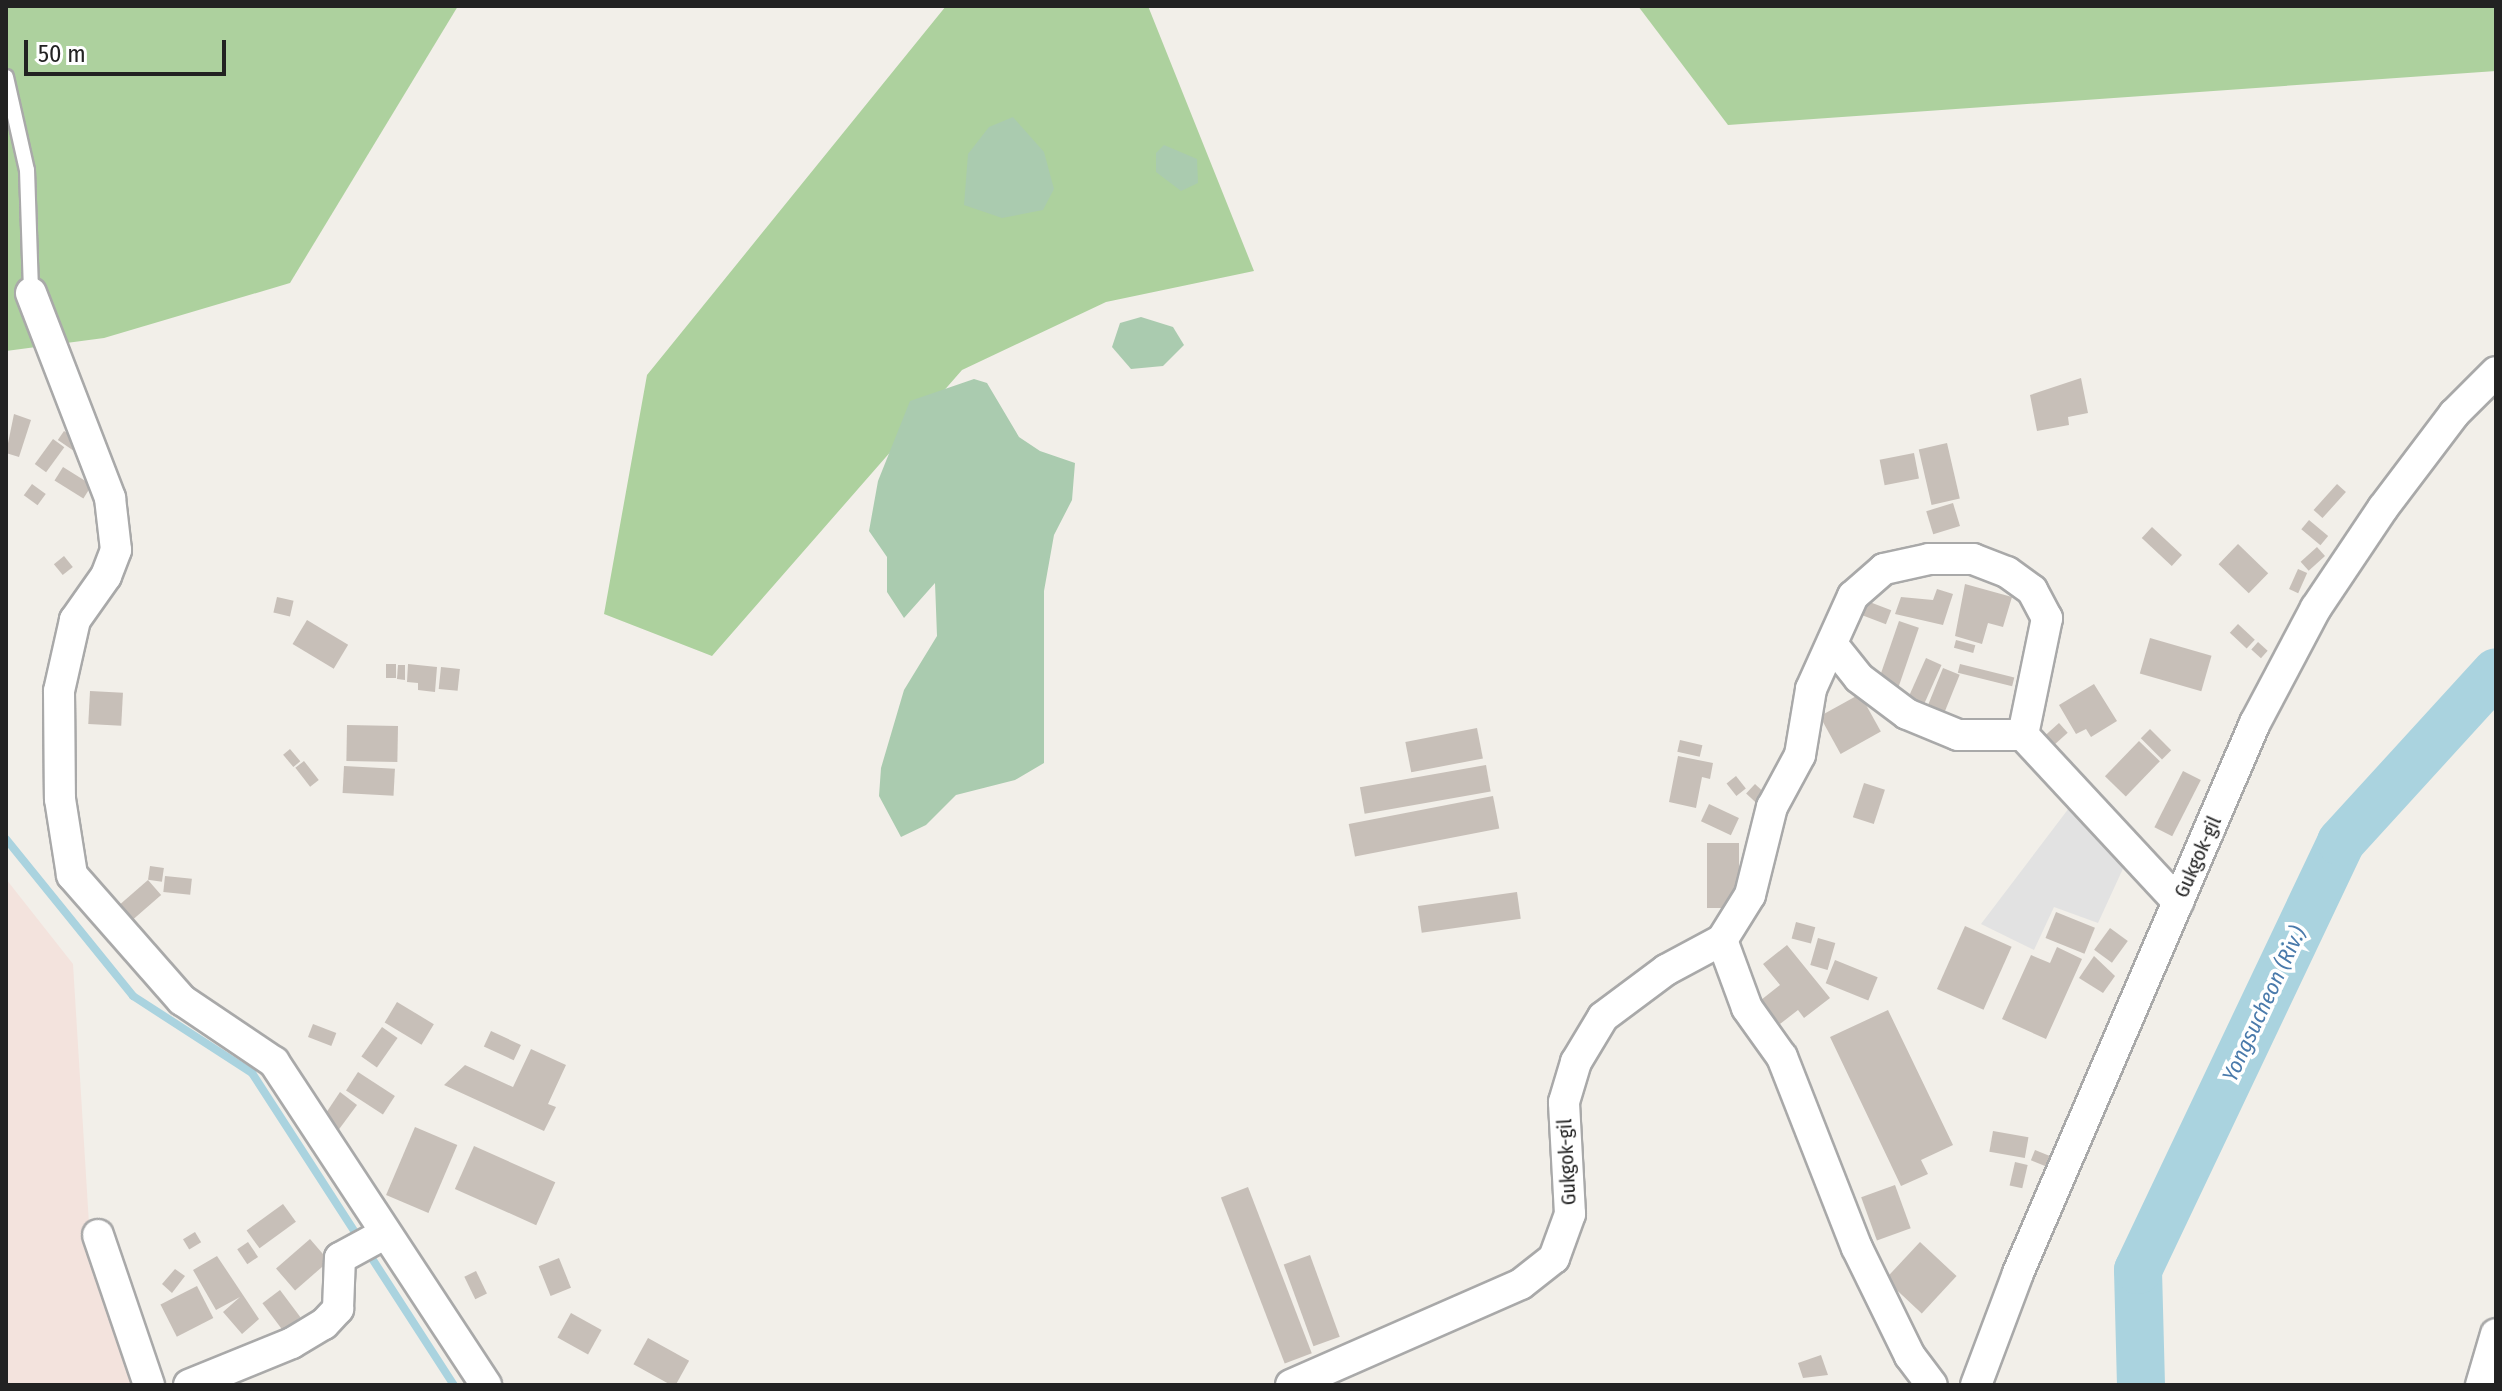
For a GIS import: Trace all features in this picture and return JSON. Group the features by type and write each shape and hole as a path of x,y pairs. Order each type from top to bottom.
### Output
{"street":[{"path":"31,293 88,432 110,498 116,550 106,576 75,620 59,691 60,799 72,875 182,1000 274,1062 382,1234 486,1385"},
{"name":"Gukgok-gil","path":"1976,1385 2018,1273 2255,723 2316,608 2445,426 2496,372"},
{"name":"Gukgok-gil","path":"1291,1385 1521,1284 1554,1258 1570,1214 1564,1102 1576,1062 1603,1017 1666,970 1722,940 1750,895 1772,807 1800,755 1811,689 1853,596 1884,569 1929,559 1973,559 2007,572 2032,590 2047,618 2023,735"},
{"path":"1832,644 1859,678 1907,714 1958,735 2023,735 2178,902"},
{"path":"1722,940 1747,1008 1782,1057 1857,1248 1910,1356 1932,1385"},
{"path":"189,1385 292,1343 324,1324 338,1309 340,1258 382,1234"},
{"path":"98,1235 149,1385"},
{"path":"2481,1385 2496,1334"}],"lane":[{"path":"6,77 27,170 31,293"}],"shaded area":[{"path":"2069,808 2126,862 2098,923 2054,907 2034,950 1981,924"},
{"path":"6,879 73,964 89,1224 140,1385 6,1385"}],"green space":[{"path":"6,6 458,6 290,283 104,338 6,351"},
{"path":"946,6 1148,6 1254,271 1106,302 962,370 712,656 604,614 647,375"},
{"path":"1638,6 2496,6 2496,71 1728,125"},
{"path":"1013,117 1044,152 1054,189 1043,210 1002,218 964,205 968,154 989,127"},
{"path":"1164,145 1197,159 1198,183 1181,191 1156,172 1156,153"},
{"path":"1141,317 1173,327 1184,345 1163,366 1131,369 1112,347 1120,323"},
{"path":"974,379 987,383 1019,437 1040,451 1075,463 1072,500 1054,535 1044,591 1044,763 1015,780 956,795 926,825 901,837 879,796 881,768 904,690 937,636 935,583 904,618 887,592 887,557 869,531 878,481 910,401"}],"building":[{"path":"2081,378 2088,413 2068,417 2069,425 2037,431 2030,395"},
{"path":"14,414 31,420 19,457 6,453"},
{"path":"64,431 86,446 80,455 58,440"},
{"path":"53,439 64,447 46,472 35,464"},
{"path":"1947,443 1960,499 1932,505 1919,450"},
{"path":"1914,453 1919,479 1885,485 1880,460"},
{"path":"63,467 92,485 83,499 55,481"},
{"path":"32,484 46,494 38,505 24,495"},
{"path":"2337,484 2346,492 2322,518 2314,510"},
{"path":"1953,503 1960,526 1933,534 1926,511"},
{"path":"2309,520 2328,536 2320,545 2301,529"},
{"path":"2152,527 2182,555 2172,566 2142,538"},
{"path":"2238,544 2268,573 2249,593 2219,564"},
{"path":"2317,547 2325,556 2309,571 2301,562"},
{"path":"64,556 73,567 63,575 54,564"},
{"path":"2298,569 2307,573 2298,593 2289,589"},
{"path":"1965,584 2012,597 2003,627 1988,623 1982,644 1955,636"},
{"path":"1937,589 1953,594 1943,625 1895,614 1901,597 1933,600"},
{"path":"277,597 294,601 290,616 273,613"},
{"path":"1867,601 1891,610 1886,624 1862,615"},
{"path":"307,620 348,645 334,669 293,644"},
{"path":"1899,621 1919,628 1898,687 1878,681"},
{"path":"2238,624 2255,640 2247,648 2230,633"},
{"path":"2150,638 2212,656 2201,691 2140,674"},
{"path":"1956,640 1975,645 1973,653 1954,648"},
{"path":"2258,642 2268,651 2261,658 2251,649"},
{"path":"1926,658 1942,665 1922,709 1906,702"},
{"path":"386,664 396,664 396,678 386,678"},
{"path":"408,664 437,667 435,692 418,690 418,683 407,682"},
{"path":"1960,664 2014,678 2012,686 1958,673"},
{"path":"398,665 405,665 405,680 397,679"},
{"path":"441,667 460,669 458,691 439,689"},
{"path":"1943,668 1960,675 1942,719 1925,713"},
{"path":"2094,684 2117,721 2091,737 2086,729 2076,734 2059,705"},
{"path":"90,691 123,693 121,726 88,724"},
{"path":"1860,694 1881,732 1841,754 1820,716"},
{"path":"2059,723 2068,733 2050,749 2041,739"},
{"path":"347,725 398,726 397,762 346,761"},
{"path":"1477,728 1483,758 1411,772 1405,742"},
{"path":"2150,729 2171,750 2162,759 2141,738"},
{"path":"1680,740 1702,745 1700,757 1677,752"},
{"path":"2139,741 2160,761 2126,796 2105,776"},
{"path":"290,749 300,761 293,767 283,755"},
{"path":"1678,756 1713,763 1710,779 1702,777 1696,808 1669,802"},
{"path":"304,761 319,780 310,787 295,768"},
{"path":"1486,765 1491,792 1365,814 1360,787"},
{"path":"344,766 395,769 394,796 343,793"},
{"path":"2183,771 2201,780 2172,836 2154,827"},
{"path":"1736,776 1746,789 1736,796 1727,783"},
{"path":"1864,783 1885,790 1874,824 1853,817"},
{"path":"1755,784 1773,801 1764,811 1746,794"},
{"path":"1493,796 1499,828 1355,856 1349,824"},
{"path":"1709,804 1739,818 1731,835 1701,821"},
{"path":"1707,843 1739,843 1739,908 1707,908"},
{"path":"150,866 164,868 162,882 148,880"},
{"path":"165,876 192,879 190,895 163,892"},
{"path":"148,880 161,895 129,923 116,908"},
{"path":"1517,892 1521,919 1422,933 1418,906"},
{"path":"2056,912 2095,928 2084,954 2046,938"},
{"path":"1796,922 1815,927 1811,944 1792,938"},
{"path":"1965,926 2012,947 1984,1010 1937,989"},
{"path":"2110,928 2128,941 2112,963 2094,950"},
{"path":"1818,938 1835,943 1828,970 1810,965"},
{"path":"1787,945 1830,998 1804,1018 1798,1010 1780,1024 1761,1000 1780,985 1763,964"},
{"path":"2057,947 2082,959 2046,1039 2002,1019 2031,955 2050,963"},
{"path":"2094,956 2115,976 2103,993 2079,978"},
{"path":"1835,960 1878,977 1868,1000 1826,983"},
{"path":"397,1002 434,1024 421,1045 385,1023"},
{"path":"1888,1010 1953,1145 1921,1160 1928,1174 1901,1186 1830,1037"},
{"path":"313,1024 336,1033 331,1046 308,1037"},
{"path":"382,1027 398,1038 377,1067 361,1056"},
{"path":"491,1031 521,1045 514,1060 484,1046"},
{"path":"531,1049 566,1065 548,1104 556,1107 544,1131 444,1085 465,1065 513,1087"},
{"path":"358,1072 395,1096 383,1114 346,1090"},
{"path":"340,1092 357,1105 337,1132 326,1113"},
{"path":"415,1127 457,1145 428,1213 386,1195"},
{"path":"1993,1131 2028,1137 2025,1158 1989,1152"},
{"path":"474,1146 555,1182 536,1225 455,1189"},
{"path":"2035,1150 2057,1159 2053,1169 2031,1160"},
{"path":"2015,1162 2028,1165 2022,1188 2010,1185"},
{"path":"1895,1185 1911,1228 1877,1241 1861,1197"},
{"path":"1248,1187 1312,1353 1285,1364 1221,1197"},
{"path":"283,1204 296,1222 260,1248 247,1230"},
{"path":"195,1232 201,1242 189,1249 183,1239"},
{"path":"310,1239 329,1261 295,1290 276,1269"},
{"path":"248,1242 258,1257 247,1264 237,1249"},
{"path":"1920,1242 1957,1276 1922,1313 1885,1279"},
{"path":"1310,1255 1340,1337 1313,1346 1284,1265"},
{"path":"217,1256 259,1319 242,1334 223,1312 240,1297 216,1310 193,1270"},
{"path":"559,1258 571,1288 551,1296 539,1266"},
{"path":"175,1269 185,1276 172,1293 162,1284"},
{"path":"476,1271 487,1293 475,1299 464,1277"},
{"path":"197,1286 213,1318 177,1337 160,1305"},
{"path":"280,1290 300,1317 283,1330 262,1303"},
{"path":"571,1313 602,1330 588,1354 557,1337"},
{"path":"648,1338 689,1361 676,1385 633,1364"},
{"path":"1821,1355 1828,1375 1803,1378 1798,1363"}],"waterway":[{"name":"Yongsucheon (Riv.)","path":"2141,1385 2138,1270 2341,842 2496,672"},
{"path":"6,839 133,996 252,1073 454,1385"}]}
